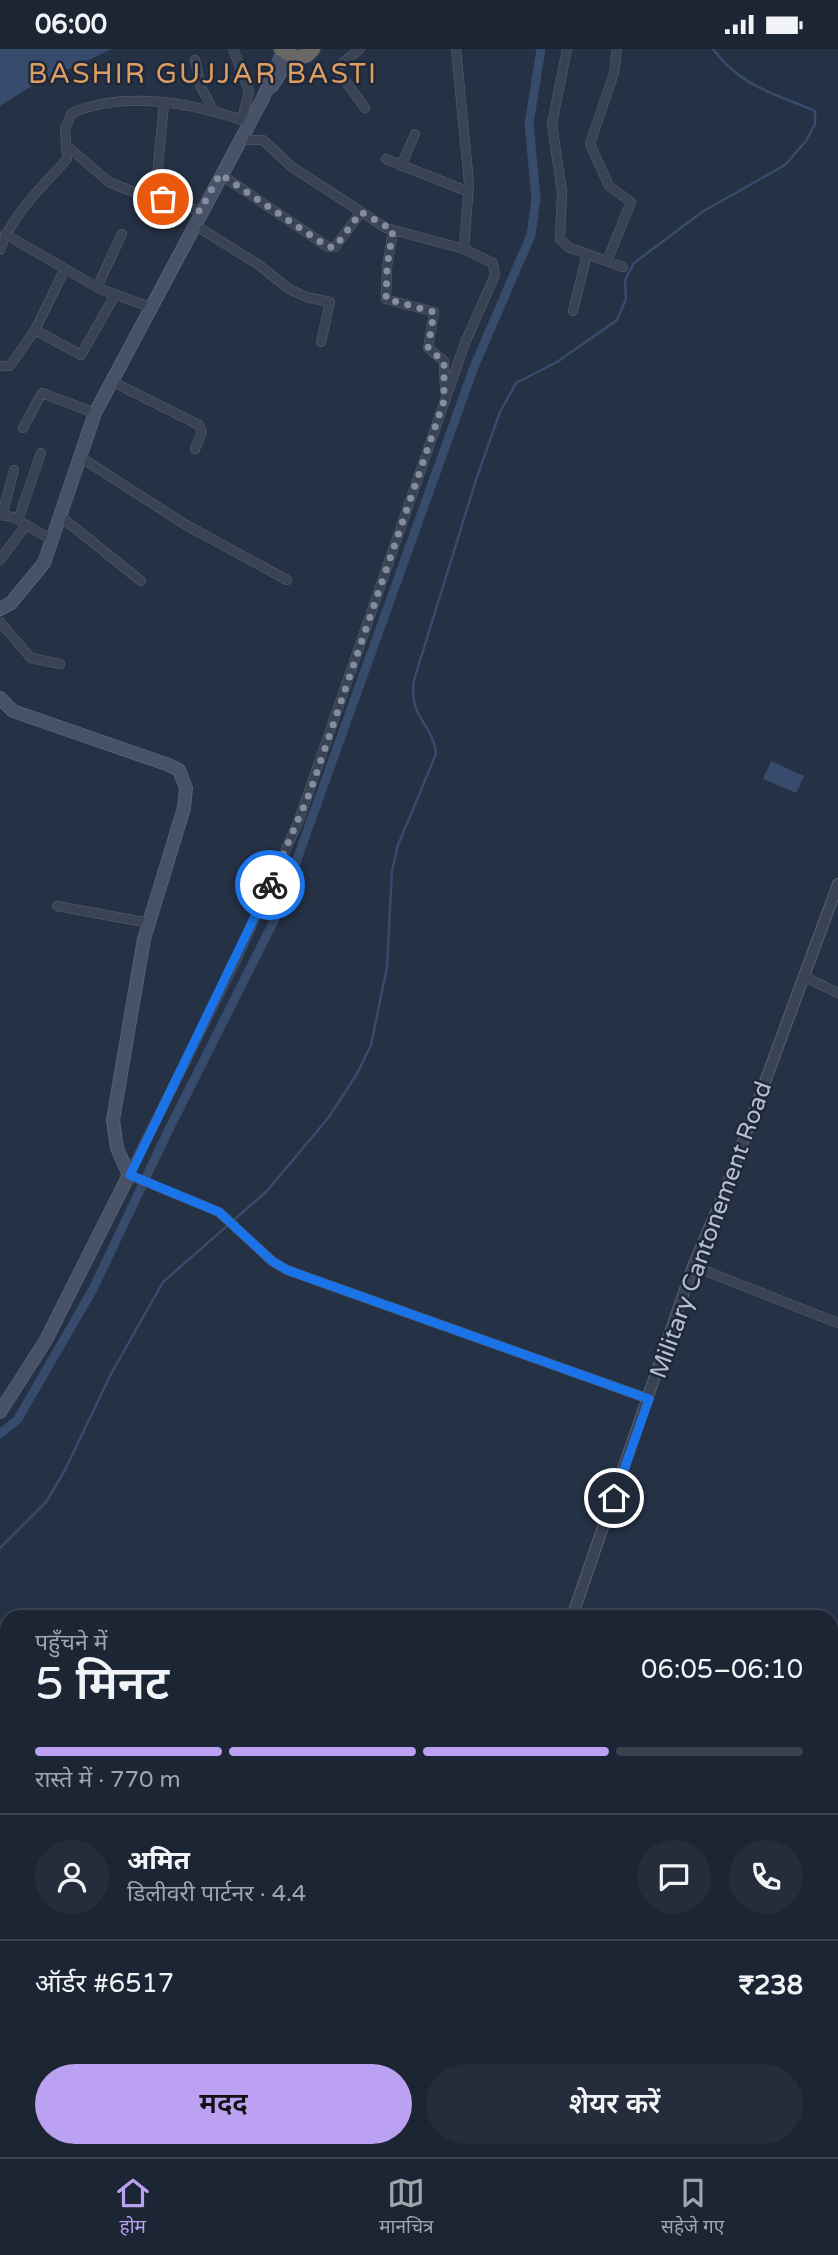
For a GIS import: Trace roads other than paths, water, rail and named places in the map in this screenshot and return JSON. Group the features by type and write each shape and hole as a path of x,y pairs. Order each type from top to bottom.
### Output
{"highway":[{"path":"284,53 302,58 313,49"}],"main road":[{"path":"0,609 11,603 44,563 95,413 238,140 245,121 281,75 284,53"},
{"path":"0,698 13,712 179,770 186,789 184,808 149,923 113,1120 117,1148 133,1177 46,1340 0,1412"}],"street":[{"path":"0,250 5,235 28,202 67,159 65,122 72,113 115,101 164,104 214,112 245,121 249,91 233,49"},
{"path":"360,49 336,68 365,107"},
{"path":"456,49 469,192 464,249"},
{"path":"567,49 552,124 562,192 561,239 568,247 624,267"},
{"path":"607,261 631,202 609,185 590,144 614,73 617,49"},
{"path":"195,60 201,87 214,112"},
{"path":"155,197 164,104"},
{"path":"401,166 415,134"},
{"path":"238,140 263,140 292,167 361,212 393,230 464,249 493,263 495,275 464,343 299,820 133,1177 209,1207 229,1219 287,1270 649,1399"},
{"path":"67,146 109,182 200,211"},
{"path":"386,159 469,192"},
{"path":"220,174 328,247 335,247 361,212"},
{"path":"193,224 259,265 295,292 330,302 321,342"},
{"path":"393,230 387,267 386,299 434,312 428,348 444,362 444,401"},
{"path":"97,287 122,234"},
{"path":"5,235 97,287 150,307"},
{"path":"573,311 587,254"},
{"path":"0,366 10,366 35,330 65,269"},
{"path":"35,330 81,355 115,295"},
{"path":"111,381 199,425 202,432 195,449"},
{"path":"23,428 41,393 95,413"},
{"path":"0,560 22,523 41,453"},
{"path":"80,457 186,525 287,580"},
{"path":"14,470 1,515 52,540"},
{"path":"60,516 141,580"},
{"path":"0,622 31,658 61,664"},
{"name":"Military Cantonement Road","path":"574,1610 693,1266 724,1193 838,884"},
{"path":"57,906 149,923"},
{"path":"803,976 838,993"},
{"path":"693,1266 838,1323"}],"water":[{"path":"0,49 112,49 30,87 0,106"},
{"path":"771,761 804,776 796,793 763,779"}],"waterway":[{"path":"0,1434 18,1419 93,1289 170,1127 277,915 474,367 531,235 536,198 529,124 541,49"},
{"path":"0,1548 46,1502 65,1470 111,1374 163,1282 267,1191 329,1117 358,1072 371,1045 387,967 392,871 398,845 436,754 434,743 414,704 414,680 476,480 500,412 516,383 557,362 617,320 626,299 625,280 634,263 702,212 785,165 806,141 815,124 815,111 747,81 713,49"}],"district":[{"name":"BASHIR GUJJAR BASTI","path":"203,74"}]}
